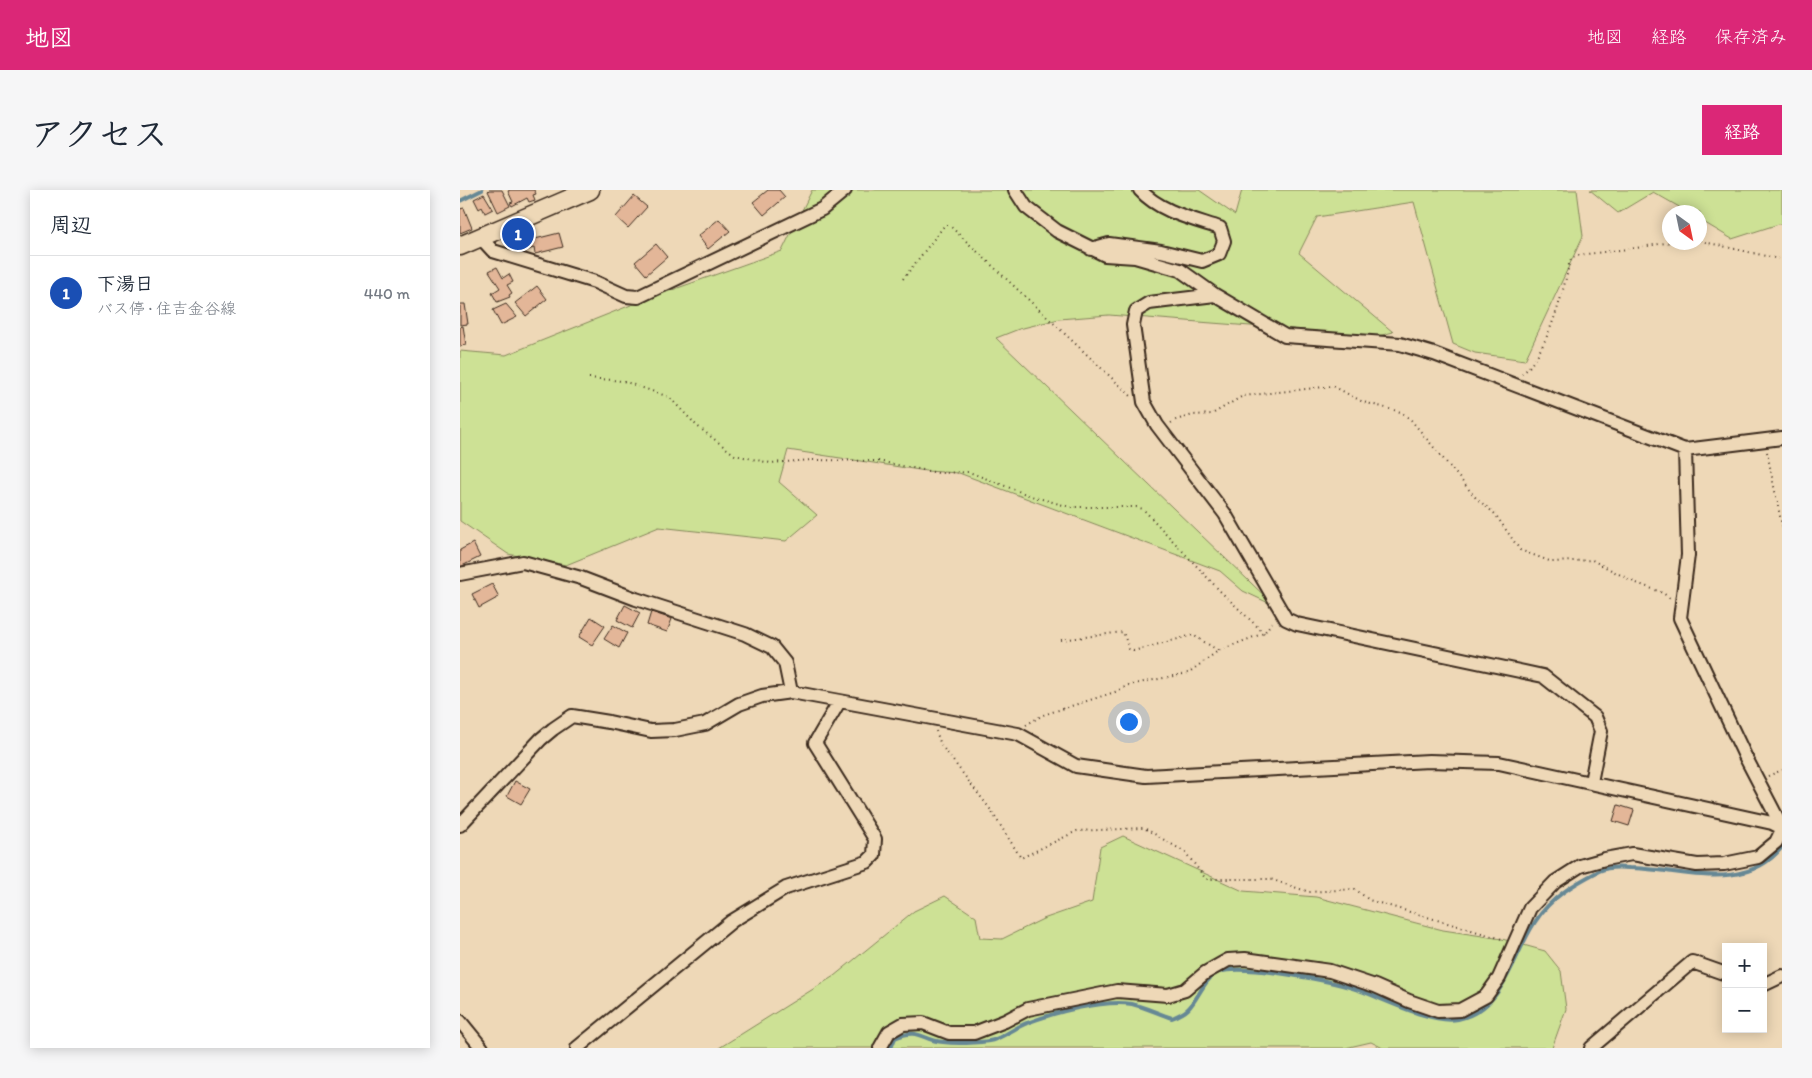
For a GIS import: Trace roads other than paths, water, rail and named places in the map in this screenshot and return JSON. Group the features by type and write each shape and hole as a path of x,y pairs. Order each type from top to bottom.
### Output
{"main road":[{"path":"460,246 590,190"}],"street":[{"path":"480,237 493,251 595,282 626,296 638,297 822,209 845,190"},
{"path":"1015,190 1026,207 1057,232 1105,256 1135,257 1180,270 1215,295 1284,336 1400,344 1434,354 1510,382 1685,450 1782,438"},
{"path":"1091,248 1109,244 1161,251 1202,261 1219,254 1224,241 1220,228 1176,213 1154,202 1140,190"},
{"path":"1215,295 1149,303 1136,311 1133,325 1144,402 1161,430 1225,514 1286,620 1297,624 1543,676 1595,717 1601,732 1592,782"},
{"path":"1685,450 1688,555 1680,618 1745,756 1782,828"},
{"path":"460,574 523,562 581,578 636,599 745,634 772,647 785,663 791,692"},
{"path":"460,825 541,739 572,716 651,731 675,730 705,724 746,701 762,696 791,692 1018,734 1076,766 1146,776 1438,761 1499,762 1772,823 1782,828"},
{"path":"577,1048 732,921 786,888 867,862 874,855 875,838 815,743 839,702"},
{"path":"880,1048 889,1032 903,1024 923,1023 949,1033 974,1033 1005,1021 1028,1009 1118,990 1168,995 1185,990 1205,973 1228,960 1246,959 1330,971 1375,986 1409,1002 1438,1011 1460,1010 1486,996 1499,978 1530,908 1555,882 1580,866 1632,854 1697,865 1724,864 1758,857 1776,842 1782,828"},
{"path":"1591,1048 1692,962 1722,973"},
{"path":"1767,983 1782,976"},
{"path":"460,1021 482,1048"}],"waterway":[{"path":"460,201 482,190"},
{"path":"891,1048 895,1038 910,1034 949,1043 989,1041 1022,1025 1050,1015 1107,1003 1132,1004 1172,1018 1188,1009 1209,979 1219,972 1231,970 1268,972 1331,983 1361,991 1422,1015 1447,1020 1458,1019 1474,1013 1487,1004 1497,993 1506,980 1535,922 1548,905 1572,886 1590,876 1602,870 1617,867 1710,876 1730,875 1749,871 1767,862 1782,847"}],"place":[{"name":"下湯日","path":"518,234"}]}
